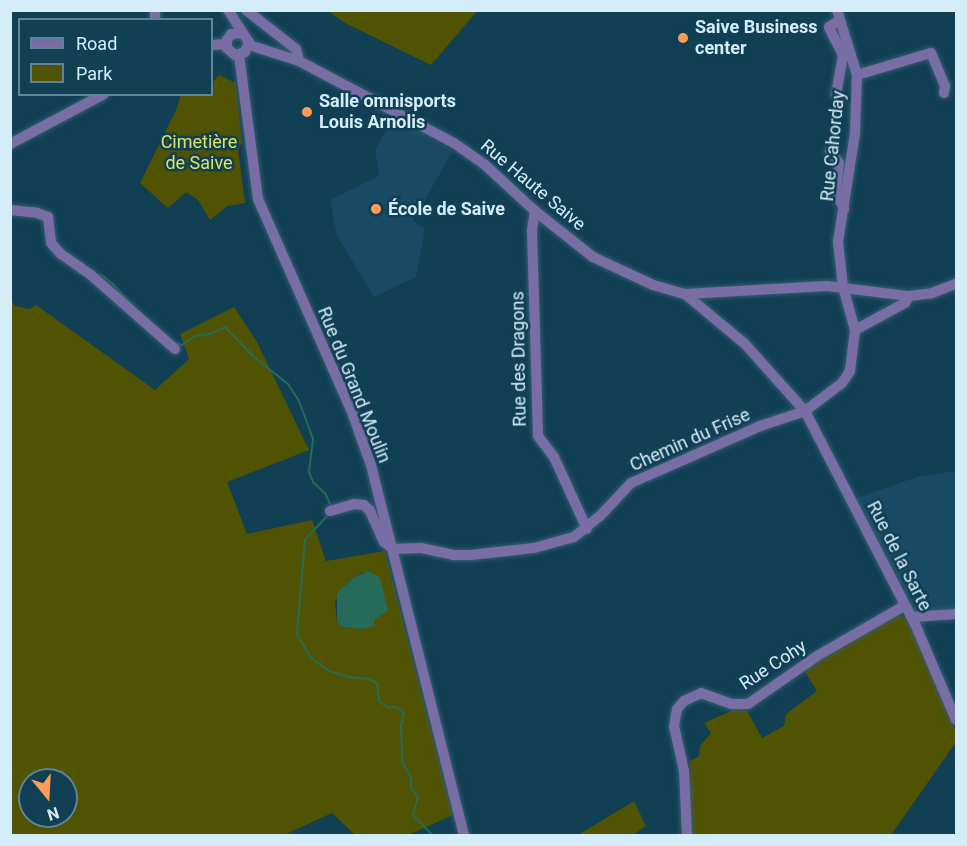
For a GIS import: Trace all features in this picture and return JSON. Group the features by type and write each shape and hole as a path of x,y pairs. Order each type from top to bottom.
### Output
{"street":[{"path":"246,10 296,49 299,61"},
{"path":"213,45 233,37 247,38 249,45 245,52 238,55 228,51 233,37 229,12"},
{"path":"836,95 843,56 829,27 838,15"},
{"name":"Rue Cahorday","path":"838,15 857,75 855,134 838,242 843,287"},
{"name":"Rue Haute Saive","path":"249,45 299,61 463,148 535,211 593,257 653,285 685,294 843,287 909,296 957,284"},
{"path":"857,75 932,53 945,86 944,93"},
{"name":"Rue du Grand Moulin","path":"238,55 258,199 360,432 393,549 464,836"},
{"path":"10,144 100,96"},
{"path":"830,151 839,163 836,193 844,209"},
{"path":"10,210 37,213 48,217 51,243 61,254 91,275 175,350"},
{"name":"Rue des Dragons","path":"535,211 532,231 538,436 554,457 587,529"},
{"path":"805,411 825,398 850,371 855,330 843,287"},
{"name":"Rue Haute Saive","path":"685,294 745,344 805,411"},
{"name":"Rue Haute Saive","path":"855,330 905,303 909,296"},
{"name":"Chemin du Frise","path":"393,549 422,548 453,555 534,549 574,537 587,529 631,483 760,426 805,411"},
{"name":"Rue de la Sarte","path":"805,411 904,606 912,617 957,720"},
{"path":"332,510 354,504 364,505 370,511 384,542 393,549"},
{"name":"Rue Cohy","path":"687,836 684,771 674,726 677,709 684,701 701,693 732,704 748,704 817,656 904,606"},
{"path":"912,617 957,614"}],"shaded area":[{"name":"École de Saive","path":"393,118 453,151 413,220 425,229 416,277 374,297 337,236 330,200 379,176 375,150"},
{"path":"956,471 956,612 910,612 856,498 920,476"},
{"path":"369,571 380,578 388,610 374,620 375,626 362,629 342,627 337,622 337,593 354,577"}],"green space":[{"path":"328,11 477,11 431,65 345,23"},
{"name":"Cimetière de Saive","path":"219,75 236,83 242,143 238,149 245,203 227,206 210,220 198,200 186,192 168,208 140,183 181,96 213,96 213,82"},
{"path":"10,298 15,306 30,309 36,305 155,390 189,359 180,334 234,307 257,342 309,450 227,482 247,534 312,520 326,561 385,551 453,815 406,836 355,835 332,813 284,835 11,835","holes":["363,572 384,596 386,603 375,618 362,629 342,627 337,622 335,601 349,581"]},
{"path":"899,614 908,620 956,732 956,742 891,835 690,835 690,761 699,756 700,746 711,733 704,723 744,705 762,738 784,726 786,714 817,691 803,669"},
{"path":"634,801 646,826 633,835 578,835"}],"waterway":[{"path":"100,274 113,284 130,303"},
{"path":"175,343 182,345 195,336 210,334 225,327 254,357 288,384 299,401 313,439 309,472 313,482 325,493 332,508"},
{"path":"328,515 305,540 297,634 311,658 329,671 349,677 369,679 377,683 379,701 387,707 397,707 404,713 401,725 402,762 411,777 411,788 418,797 413,815 433,836"}],"place":[{"name":"Saive Business center","path":"683,38"},
{"name":"Salle omnisports Louis Arnolis","path":"307,112"},
{"name":"École de Saive","path":"376,209"}]}
